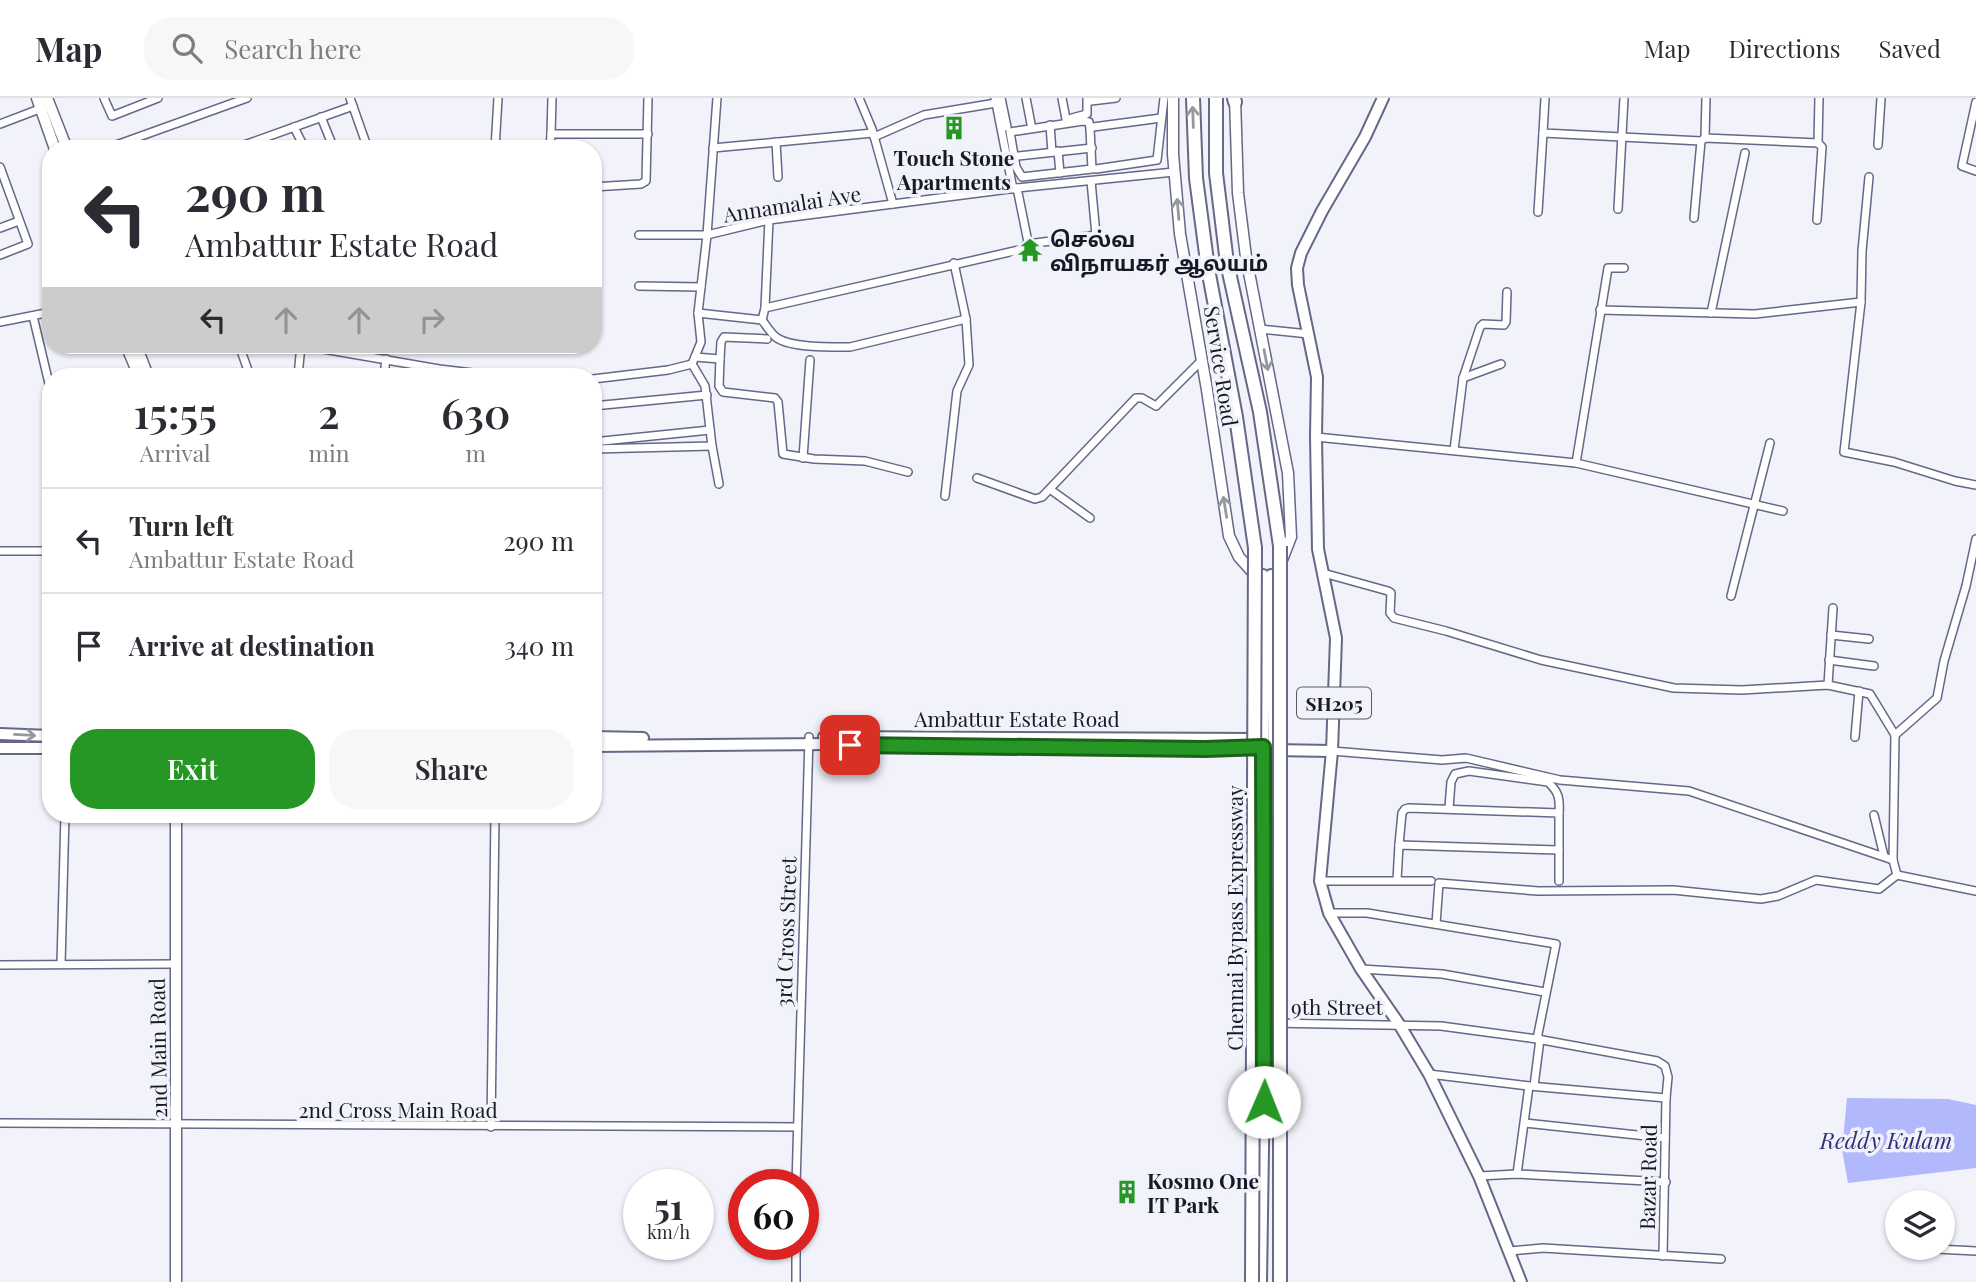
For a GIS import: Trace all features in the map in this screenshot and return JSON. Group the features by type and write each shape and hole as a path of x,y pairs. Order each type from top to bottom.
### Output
{"highway":[{"name":"Chennai Bypass Expressway","path":"1193,98 1196,177 1208,269 1236,417 1255,548 1252,1282"},
{"path":"1216,98 1216,173 1227,263 1260,412 1280,546 1280,1282"}],"main road":[{"name":"SH205","path":"1384,98 1301,254 1297,268 1317,377 1315,438 1318,549 1336,638 1332,751 1320,881 1329,913 1361,969 1429,1074 1479,1176 1521,1282"},
{"path":"1267,575 1274,1282"},
{"path":"0,734 42,736"},
{"name":"Ambattur Estate Road","path":"602,737 1269,744 1332,751"},
{"name":"Ambattur Estate Road","path":"602,746 809,741"},
{"path":"0,748 42,748"},
{"path":"1261,1282 1270,1024"}],"street":[{"path":"104,98 111,116 158,98"},
{"path":"136,140 228,101 247,98"},
{"path":"496,140 498,98"},
{"path":"551,140 552,98"},
{"path":"602,186 644,183 647,178 648,98"},
{"path":"717,98 698,313 701,342 693,361 707,396 719,484"},
{"path":"859,98 874,135 893,204"},
{"path":"1026,98 1031,124"},
{"path":"1062,98 1066,119"},
{"path":"1089,99 1116,98"},
{"path":"1157,173 1164,98"},
{"name":"Service Road","path":"1173,98 1174,172 1180,234 1229,536 1239,557 1255,575 1267,575"},
{"path":"1538,212 1545,98"},
{"path":"1618,209 1624,98"},
{"path":"1693,218 1706,98"},
{"path":"1817,220 1822,147 1818,143 1819,98"},
{"path":"1878,145 1881,98"},
{"path":"1005,128 1087,114 1089,99"},
{"path":"765,308 1023,248 1028,244 1096,235 1096,169 1089,99"},
{"path":"1235,99 1238,193 1246,257 1288,473 1291,524 1289,543 1277,569 1267,575"},
{"path":"713,148 874,135 924,115 998,100 1028,244"},
{"path":"0,124 44,102"},
{"path":"44,102 53,140"},
{"path":"44,102 62,140"},
{"path":"258,140 321,117 351,102 365,140"},
{"path":"1976,102 1962,166 1976,171"},
{"path":"321,117 330,140"},
{"path":"1093,127 1161,118"},
{"path":"1089,122 1093,169 1023,177 1011,157 1010,132 1050,125 1089,122"},
{"path":"1050,125 1060,173"},
{"path":"295,127 301,140"},
{"path":"1543,133 1818,143"},
{"path":"551,134 648,134"},
{"path":"776,142 778,177"},
{"path":"1011,157 1092,148"},
{"path":"1711,313 1745,153"},
{"path":"1096,169 1157,160"},
{"path":"0,167 28,244 0,255"},
{"name":"Annamalai Ave","path":"639,234 707,235 769,220 1015,188 1174,172"},
{"path":"1869,177 1862,251 1861,302 1844,452 1894,462 1976,485"},
{"path":"0,198 10,194"},
{"path":"762,320 765,308 769,220"},
{"path":"0,228 19,221"},
{"path":"945,496 957,391 968,365 966,319 954,263"},
{"path":"1576,463 1608,268 1624,268"},
{"path":"639,286 701,287"},
{"path":"1454,450 1462,378 1480,327 1483,324 1504,325 1506,322 1507,292"},
{"path":"1600,310 1755,314 1861,302"},
{"path":"698,313 762,320 778,339 811,346 834,347 850,346 966,319"},
{"path":"0,322 42,314"},
{"path":"33,316 42,354"},
{"path":"1260,330 1309,334"},
{"path":"767,339 724,337 721,342 719,386 721,391 775,398 778,402 781,451 787,456 864,461 908,472"},
{"path":"356,354 429,368"},
{"path":"385,368 386,359"},
{"path":"602,378 668,370 693,361 720,359"},
{"path":"803,458 810,360"},
{"path":"977,478 1035,499 1042,497 1136,398 1156,405 1202,360"},
{"path":"1462,378 1501,364"},
{"path":"602,405 707,396"},
{"path":"602,441 710,430"},
{"path":"1315,438 1576,463 1783,511"},
{"path":"1731,596 1770,443"},
{"path":"602,449 712,446"},
{"path":"1051,490 1090,518"},
{"path":"1895,736 1937,698 1976,539"},
{"path":"0,551 42,551"},
{"path":"1323,573 1388,591 1391,593 1390,613 1394,618 1541,660 1606,675 1674,688 1742,690 1828,685 1870,694 1895,736 1893,860 1896,875"},
{"path":"1828,685 1833,608"},
{"path":"1831,635 1869,639"},
{"path":"1829,660 1874,666"},
{"path":"1855,737 1859,691"},
{"name":"3rd Cross Street","path":"796,1169 809,741"},
{"path":"1332,751 1442,760 1466,758 1560,780 1689,791 1893,860"},
{"path":"1449,808 1451,782 1455,774 1469,771 1548,782 1557,790 1560,799 1559,881"},
{"path":"1397,880 1405,809 1449,808 1559,813"},
{"path":"1874,814 1884,856"},
{"path":"61,964 65,823"},
{"name":"2nd Main Road","path":"176,823 176,1282"},
{"path":"491,1127 495,823"},
{"path":"1399,845 1559,850"},
{"path":"1436,924 1439,883 1538,891 1673,890 1761,899 1778,896 1816,880 1878,889 1896,875 1976,891"},
{"path":"1320,881 1431,881"},
{"path":"1329,913 1367,913 1556,944 1545,992 1517,1174"},
{"path":"0,965 175,964"},
{"path":"1361,969 1443,974 1545,992"},
{"name":"9th Street","path":"1270,1024 1441,1026 1539,1039"},
{"name":"Bazar Road","path":"1539,1039 1657,1061 1665,1066 1668,1077 1663,1256"},
{"path":"1429,1074 1666,1098"},
{"name":"2nd Cross Main Road","path":"0,1123 797,1127"},
{"path":"1525,1123 1665,1138"},
{"path":"1479,1176 1517,1174 1666,1182"},
{"path":"1510,1251 1543,1248 1721,1259"},
{"path":"1955,1250 1976,1251"},
{"path":"796,1260 796,1282"}],"water":[{"name":"Reddy Kulam","path":"1847,1098 1948,1099 1976,1105 1976,1168 1848,1183 1842,1150"}],"place":[{"name":"Touch Stone Apartments","path":"954,128"},
{"name":"செல்வ விநாயகர் ஆலயம்","path":"1030,250"},
{"name":"Kosmo One IT Park","path":"1127,1192"}],"route":[{"path":"850,745 1205,749 1263,747 1264,1102"}]}
